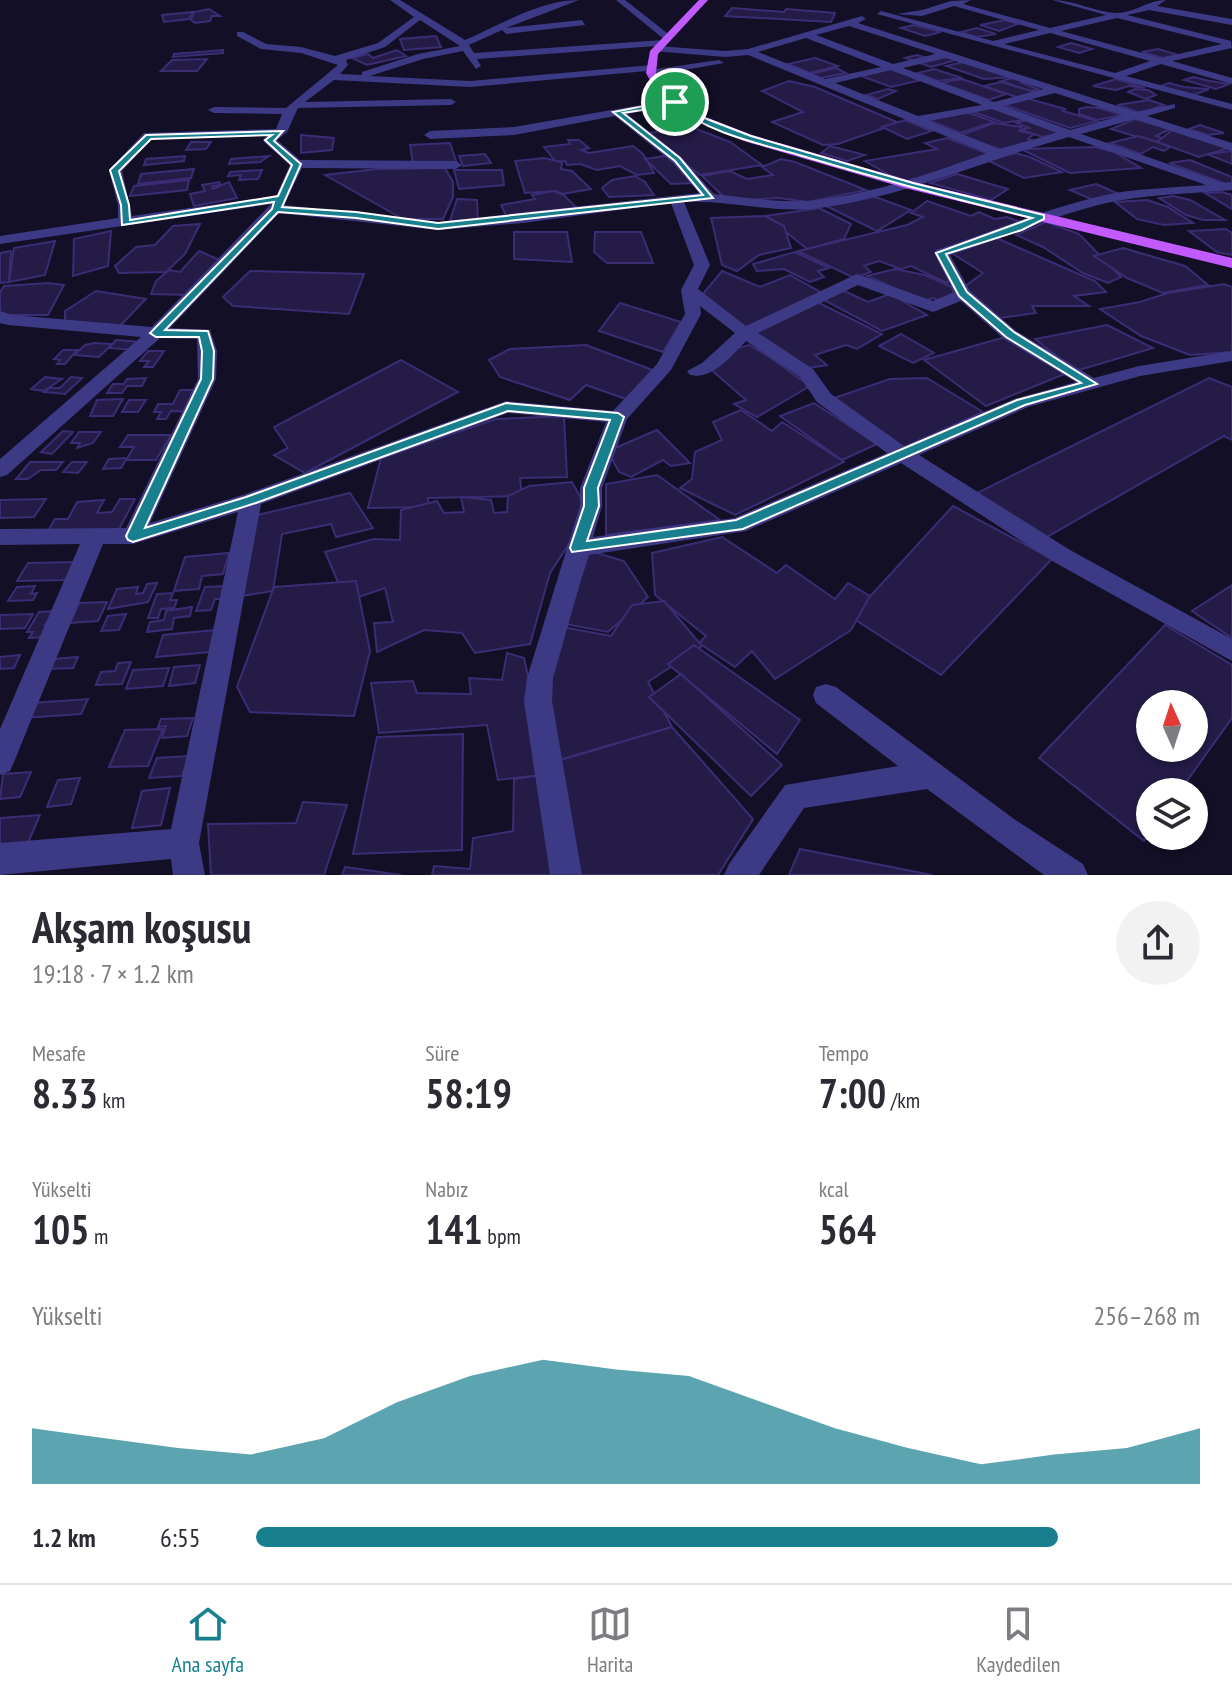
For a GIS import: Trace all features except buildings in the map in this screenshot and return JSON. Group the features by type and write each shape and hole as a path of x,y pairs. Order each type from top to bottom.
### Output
{"main road":[{"path":"704,0 653,53 651,71 661,91 691,115 748,138 910,185 1232,263"},
{"path":"1185,251 1232,279"}],"street":[{"path":"394,0 467,49 486,83"},
{"path":"467,49 487,32 575,0"},
{"path":"620,0 663,44"},
{"path":"939,0 1054,30 1232,83"},
{"path":"332,77 486,83 651,71 754,55 804,34 881,14 922,13 967,0"},
{"path":"1056,0 1232,45"},
{"path":"1096,0 1109,2"},
{"path":"823,83 1148,8 1162,0"},
{"path":"565,3 600,48"},
{"path":"891,4 922,13"},
{"path":"1122,4 1232,22"},
{"path":"881,14 1232,107"},
{"path":"336,59 368,53 382,46 395,39 419,17"},
{"path":"487,32 582,23"},
{"path":"849,23 1232,147"},
{"path":"240,34 264,47 301,50 342,61 343,65 332,77 311,90 294,108 281,132 269,140 297,164 456,165"},
{"path":"804,34 1067,133 1228,187"},
{"path":"356,78 421,56 467,49 663,44 725,54 754,55 998,153"},
{"path":"916,120 1113,77 1161,61 1232,45"},
{"path":"1196,98 1232,83"},
{"path":"214,110 451,102"},
{"path":"430,135 514,131 675,102"},
{"path":"0,240 278,204 438,226 523,219 676,198 710,197 768,205 818,204 910,185 998,153 1171,106"},
{"path":"617,112 677,160 710,197"},
{"path":"125,223 125,205 115,170 148,136 281,132"},
{"path":"0,470 156,333 278,204 297,164"},
{"path":"1091,384 1010,335 963,294 941,253 1019,228 1041,217 1105,199 1228,187"},
{"path":"566,875 538,701 540,678 591,506 591,488 618,417 665,366 693,314 689,290 702,265 676,198"},
{"path":"696,371 708,367 745,333 857,279 933,307 963,294"},
{"path":"689,290 745,333 807,373 824,398 904,455 1062,556 1232,651"},
{"path":"3,321 204,334 208,351 207,379 133,536"},
{"path":"577,548 738,525 1021,403 1139,371 1232,356"},
{"path":"0,537 133,536 251,500 506,407 618,417"},
{"path":"189,875 184,843 251,500"},
{"path":"0,762 94,538"},
{"path":"826,695 1003,829 1072,875"},
{"path":"740,875 795,795 932,775"},
{"path":"0,859 184,843"}],"route":[{"path":"675,102 617,112 677,160 710,197 676,198 523,219 438,226 276,209 280,199 125,223 125,205 115,170 148,136 281,132 269,140 297,164 276,209 156,333 204,334 208,351 207,379 133,536 251,500 506,407 618,417 591,488 591,506 577,548 738,525 1021,403 1091,384 1010,335 963,294 941,253 1019,228 1041,217 910,185 748,138 691,115 675,102"}]}
